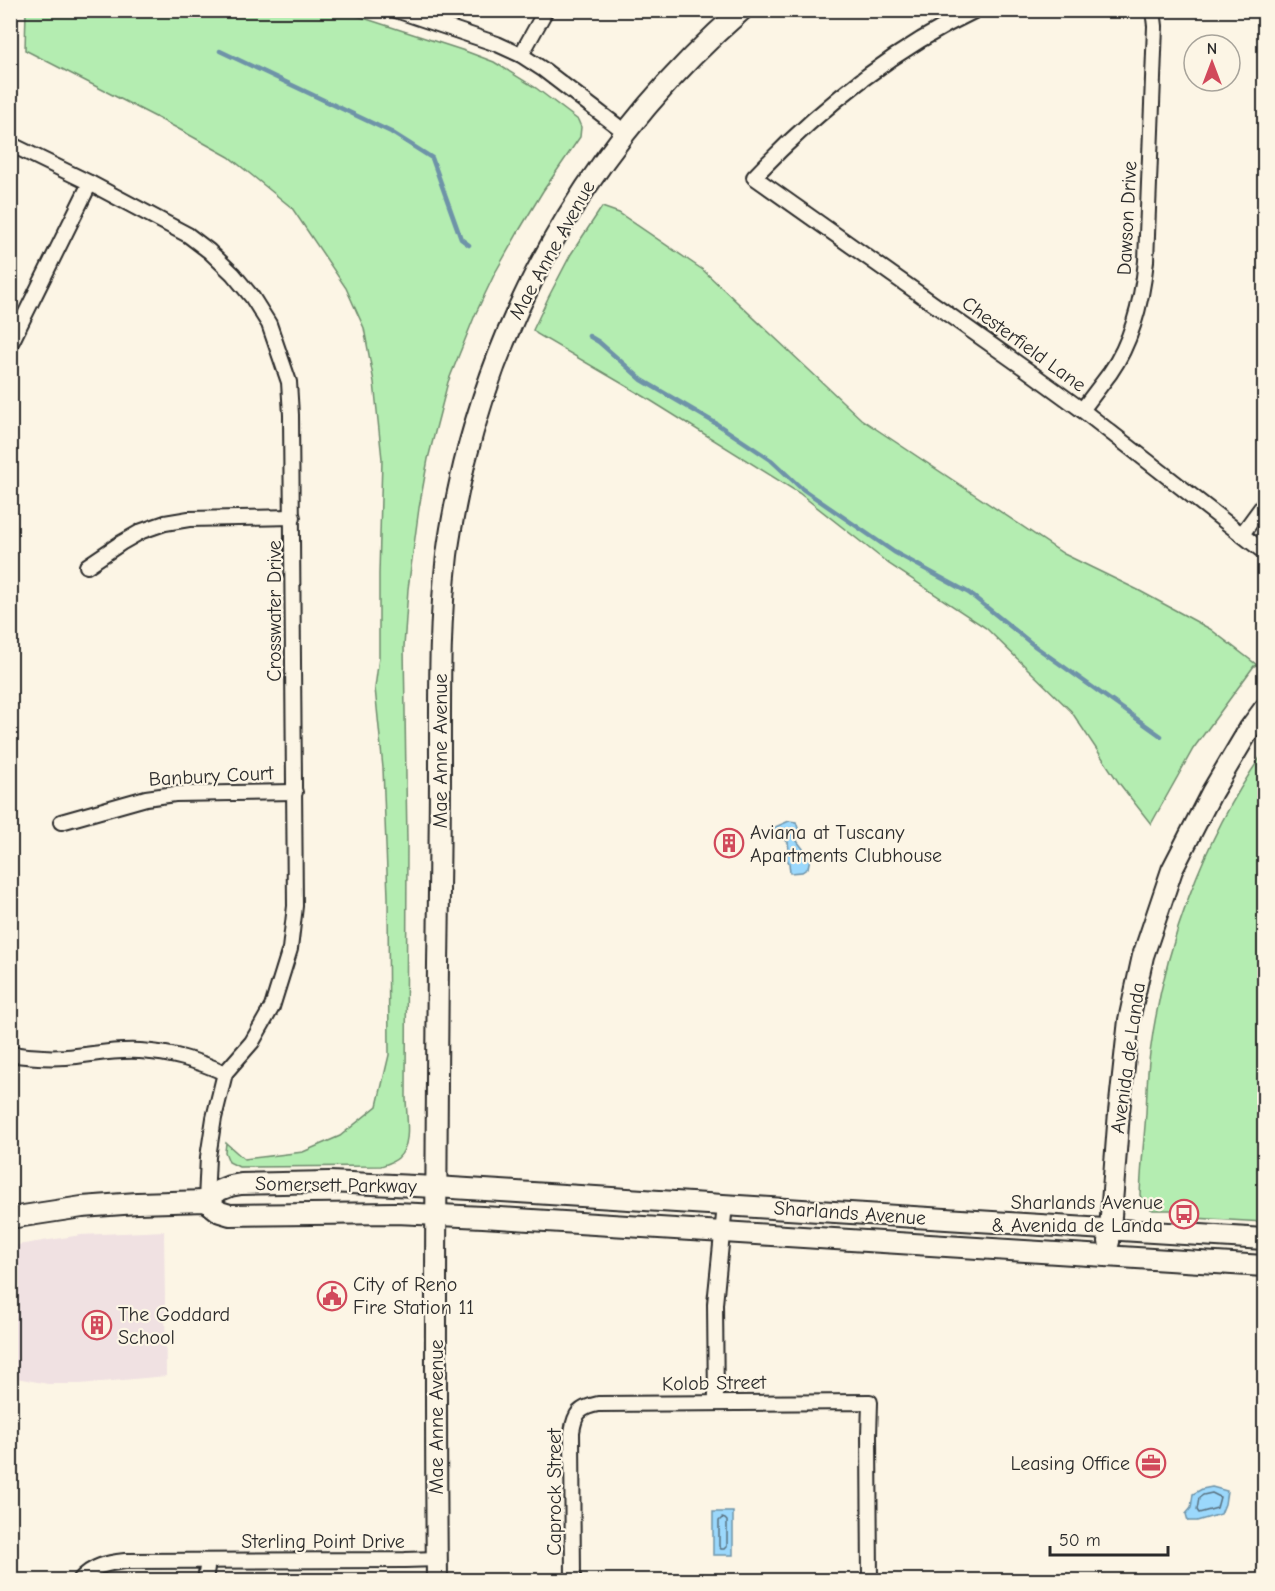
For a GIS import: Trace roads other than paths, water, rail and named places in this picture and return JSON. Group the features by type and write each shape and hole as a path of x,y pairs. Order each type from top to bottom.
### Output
{"main road":[{"name":"Mae Anne Avenue","path":"438,1581 435,1448 440,669 442,611 448,551 458,493 471,435 490,378 529,284 560,227 591,178 625,132 677,71 742,10"},
{"name":"Avenida de Landa","path":"1108,1256 1119,1112 1129,1020 1143,956 1172,870 1212,792 1264,709"},
{"name":"Somersett Parkway","path":"206,1202 220,1190 241,1184 329,1182 436,1187"},
{"name":"Sharlands Avenue","path":"436,1187 1264,1239"},
{"name":"Somersett Parkway","path":"10,1218 82,1207 206,1202 220,1212 230,1215 386,1213 436,1215"},
{"name":"Sharlands Avenue","path":"436,1215 1264,1266"}],"street":[{"path":"396,10 497,44 521,55 625,132"},
{"path":"521,55 546,10"},
{"name":"Chesterfield Lane","path":"976,10 910,46 862,79 821,111 754,177 1082,410 1264,552"},
{"name":"Dawson Drive","path":"1082,410 1112,371 1126,344 1137,316 1144,287 1155,26 1153,10"},
{"name":"Crosswater Drive","path":"10,144 188,235 209,251 252,297 269,324 289,382 295,906 290,949 272,1007 252,1042 225,1073 214,1118 208,1157 206,1202"},
{"path":"12,341 90,183"},
{"path":"1242,534 1264,504"},
{"path":"87,566 142,531 165,523 189,519 292,517"},
{"name":"Banbury Court","path":"61,822 146,798 175,794 295,792"},
{"path":"10,1054 31,1057 66,1057 138,1050 167,1053 195,1060 225,1073"},
{"path":"716,1403 715,1304 725,1205"},
{"name":"Kolob Street","path":"584,1407 598,1404 870,1402 870,1581"},
{"name":"Caprock Street","path":"573,1581 572,1432 575,1417 584,1407"},
{"name":"Sterling Point Drive","path":"80,1581 86,1573 98,1566 125,1561 437,1559"},
{"path":"205,1581 208,1561"}],"water":[{"path":"789,821 796,822 799,831 797,841 810,858 808,868 802,872 790,873 786,857 789,851 788,842 774,834 773,828"},
{"path":"1212,1487 1227,1491 1221,1514 1197,1521 1188,1521 1186,1514 1191,1508 1193,1494"},
{"path":"713,1512 733,1512 733,1555 713,1555"}],"waterway":[{"path":"220,51 391,132 432,158 461,239 469,245"},
{"path":"589,336 642,380 717,424 771,460 801,488 894,552 969,593 1036,647 1161,736"}],"place":[{"name":"Aviana at Tuscany Apartments Clubhouse","path":"729,843"},
{"name":"Sharlands Avenue & Avenida de Landa","path":"1184,1214"},
{"name":"City of Reno Fire Station 11","path":"332,1296"},
{"name":"The Goddard School","path":"97,1325"},
{"name":"Leasing Office","path":"1151,1463"}]}
